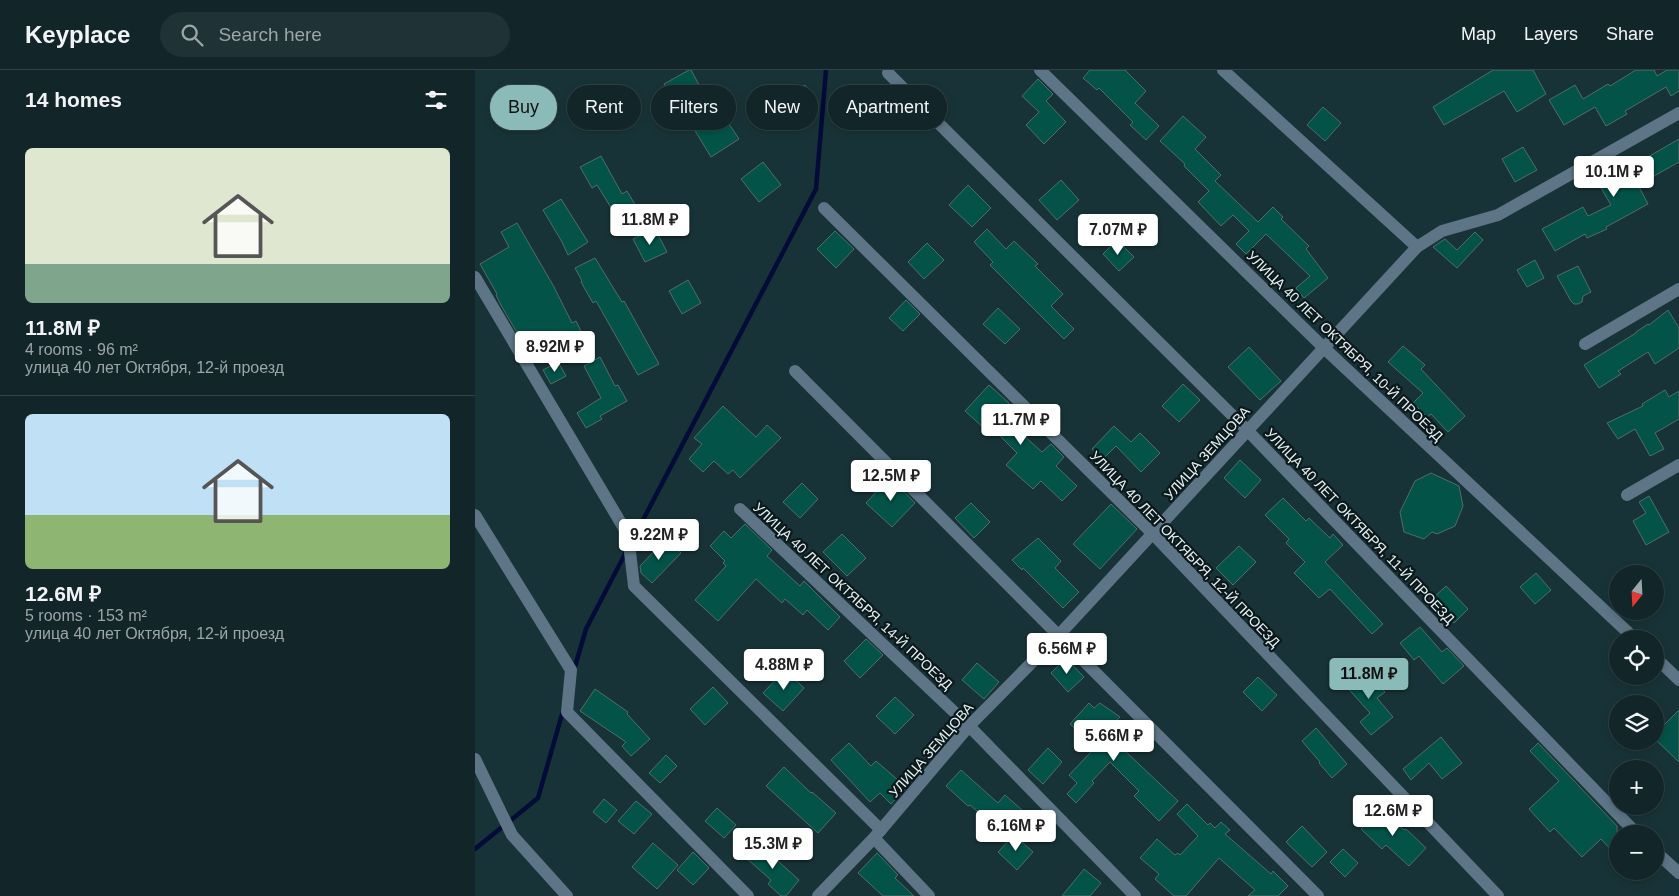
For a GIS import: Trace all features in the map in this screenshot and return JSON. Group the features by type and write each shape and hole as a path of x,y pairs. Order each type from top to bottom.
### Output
{"street":[{"name":"УЛИЦА 40 ЛЕТ ОКТЯБРЯ, 10-Й ПРОЕЗД","path":"1040,70 1324,348 1625,630"},
{"path":"1223,70 1417,247"},
{"name":"УЛИЦА 40 ЛЕТ ОКТЯБРЯ, 11-Й ПРОЕЗД","path":"888,73 1247,430 1628,825"},
{"name":"УЛИЦА ЗЕМЦОВА","path":"818,896 877,834 969,726 1058,636 1417,247 1442,231 1497,215 1679,113"},
{"name":"УЛИЦА 40 ЛЕТ ОКТЯБРЯ, 12-Й ПРОЕЗД","path":"824,208 1153,534 1498,896"},
{"path":"475,277 629,534 634,586 877,834 929,896"},
{"path":"1585,344 1679,289"},
{"path":"795,371 1318,896"},
{"path":"1627,495 1679,465"},
{"name":"УЛИЦА 40 ЛЕТ ОКТЯБРЯ, 14-Й ПРОЕЗД","path":"740,509 969,726 1135,896"},
{"path":"475,515 571,670 567,712 748,896"},
{"path":"1664,666 1679,680"},
{"path":"475,759 513,835 567,896"},
{"path":"1664,859 1679,873"}],"building":[{"path":"691,70 699,85 665,85"},
{"path":"1090,70 1125,70 1146,91 1135,103 1159,126 1146,140 1130,125 1133,122 1099,88 1097,90 1083,78"},
{"path":"1493,70 1533,70 1546,94 1517,112 1504,91 1444,125 1433,107"},
{"path":"1636,70 1654,70 1657,76 1667,70 1679,70 1679,91 1671,96 1666,87 1625,111 1627,114 1606,126 1595,107 1564,125 1549,100 1575,85 1583,99 1608,84 1610,86"},
{"path":"1038,79 1053,94 1046,101 1066,122 1044,144 1026,125 1039,112 1022,96"},
{"path":"1323,107 1341,123 1325,141 1307,125"},
{"path":"1183,116 1206,137 1195,149 1221,175 1215,181 1258,222 1273,207 1283,217 1281,219 1309,246 1306,249 1328,278 1304,298 1296,288 1310,276 1266,234 1246,254 1236,244 1249,231 1233,215 1221,226 1198,202 1209,191 1184,166 1185,164 1160,141"},
{"path":"695,130 733,130 739,139 711,157"},
{"path":"1679,139 1679,162 1638,185 1648,204 1606,227 1607,229 1587,238 1585,234 1555,251 1542,229 1583,207 1588,216 1611,205 1597,181 1626,162 1629,168"},
{"path":"1523,147 1537,170 1515,182 1502,159"},
{"path":"601,156 622,194 627,191 639,211 620,222 597,185 592,188 580,167"},
{"path":"763,162 781,185 759,202 741,179"},
{"path":"1061,180 1079,200 1057,220 1039,200"},
{"path":"968,185 991,208 972,227 949,205"},
{"path":"561,199 588,242 568,255 543,210"},
{"path":"517,223 554,287 572,323 576,321 585,339 565,349 556,331 526,348 480,264 509,247 501,232"},
{"path":"655,229 667,252 645,262 633,239"},
{"path":"987,229 1006,249 1014,241 1038,264 1035,266 1063,294 1051,306 1074,329 1064,339 990,265 993,262 974,242"},
{"path":"835,231 854,249 836,268 817,249"},
{"path":"1475,232 1483,240 1457,268 1433,247 1445,239 1457,250"},
{"path":"1117,240 1134,257 1119,271 1103,254"},
{"path":"927,243 944,260 924,279 908,262"},
{"path":"595,258 622,302 624,301 659,364 638,375 596,301 593,303 575,268"},
{"path":"1535,260 1544,278 1527,287 1517,270"},
{"path":"1578,266 1591,292 1583,296 1582,302 1574,304 1557,276"},
{"path":"688,280 701,303 682,314 669,291"},
{"path":"906,300 920,314 903,331 889,318"},
{"path":"998,308 1020,329 1005,344 983,324"},
{"path":"1668,310 1679,328 1679,348 1655,364 1648,352 1618,371 1621,374 1599,388 1584,365 1649,325"},
{"path":"1403,346 1425,365 1421,369 1465,416 1448,432 1431,414 1427,417 1413,403 1423,393 1388,362"},
{"path":"1249,347 1281,381 1260,400 1228,367"},
{"path":"600,357 615,386 618,385 627,401 600,416 602,419 586,428 577,413 601,398 584,366"},
{"path":"558,362 566,376 551,384 543,370"},
{"path":"1183,384 1200,400 1179,422 1162,406"},
{"path":"989,385 1009,403 1003,409 1024,430 1021,433 1042,452 1051,444 1064,457 1056,466 1077,486 1062,501 1041,481 1033,489 1006,465 1017,453 989,425 985,429 965,411"},
{"path":"1665,390 1669,397 1679,391 1679,419 1655,433 1664,449 1650,456 1635,429 1618,439 1607,423 1643,406 1642,404"},
{"path":"723,406 756,437 767,425 781,438 740,478 733,470 728,474 714,461 703,472 689,459 702,444 694,438"},
{"path":"1114,426 1131,442 1140,433 1160,453 1141,472 1116,446 1103,459 1092,449"},
{"path":"1240,460 1261,480 1245,498 1224,478"},
{"path":"1431,473 1459,486 1463,506 1455,526 1437,534 1432,532 1424,539 1404,532 1400,512 1415,481"},
{"path":"890,477 915,503 892,527 866,503"},
{"path":"802,483 818,499 800,518 783,502"},
{"path":"1649,496 1669,532 1646,545 1633,521 1646,513 1639,502"},
{"path":"1283,498 1306,521 1309,518 1330,538 1333,534 1343,545 1325,562 1383,624 1372,634 1330,589 1319,598 1294,573 1305,562 1286,543 1289,539 1265,515"},
{"path":"971,503 990,522 974,538 955,518"},
{"path":"1111,504 1137,529 1100,569 1073,544"},
{"path":"745,524 772,550 767,556 800,586 804,581 840,617 828,630 807,610 803,615 785,599 782,603 756,579 718,621 695,600 726,566 723,563 725,561 710,546 724,531 731,538"},
{"path":"842,534 866,558 847,576 823,552"},
{"path":"1038,538 1061,561 1055,568 1079,592 1063,608 1023,568 1022,570 1012,560"},
{"path":"666,539 681,553 652,583 641,573 640,566"},
{"path":"1239,546 1256,562 1233,585 1216,568"},
{"path":"1536,573 1551,590 1535,604 1520,587"},
{"path":"1446,586 1468,609 1454,623 1431,600"},
{"path":"1420,627 1442,652 1447,648 1464,666 1443,684 1419,656 1414,660 1400,643"},
{"path":"866,639 883,655 860,678 844,661"},
{"path":"1066,658 1084,677 1068,692 1051,673"},
{"path":"977,663 999,682 984,699 962,680"},
{"path":"1362,667 1385,692 1377,698 1393,717 1371,735 1360,722 1370,713 1344,684"},
{"path":"785,670 804,688 783,711 763,693"},
{"path":"1258,677 1277,695 1262,711 1243,692"},
{"path":"713,687 728,703 705,725 690,709"},
{"path":"595,689 628,712 627,714 650,739 631,756 622,746 626,742 580,711"},
{"path":"895,697 914,715 895,734 876,716"},
{"path":"1089,703 1094,708 1100,703 1120,717 1105,732 1178,801 1159,821 1134,796 1139,791 1110,762 1092,781 1094,783 1076,803 1067,794 1077,783 1069,775 1091,752 1084,745 1088,740 1070,724"},
{"path":"1679,710 1679,762 1664,748 1664,725"},
{"path":"1316,728 1347,764 1332,778 1302,741"},
{"path":"1441,737 1462,763 1442,779 1429,763 1411,780 1403,769"},
{"path":"849,743 871,766 876,761 906,787 891,804 880,793 870,802 831,760"},
{"path":"1538,743 1616,825 1609,825 1609,848 1601,839 1582,857 1554,828 1550,832 1529,809 1559,781 1530,751"},
{"path":"1048,748 1062,762 1043,784 1028,770"},
{"path":"666,755 677,766 660,783 649,773"},
{"path":"784,767 811,793 836,813 818,833 766,786"},
{"path":"961,770 998,803 1005,795 1022,810 1002,832 946,786"},
{"path":"604,799 617,810 606,823 593,812"},
{"path":"636,801 652,814 634,834 618,821"},
{"path":"1187,804 1208,825 1210,823 1215,828 1221,822 1230,830 1225,834 1271,874 1273,871 1288,886 1278,896 1248,896 1255,890 1219,858 1186,896 1174,896 1155,879 1159,874 1140,858 1157,839 1175,855 1178,853 1180,855 1198,836 1177,814"},
{"path":"717,808 736,825 724,838 705,821"},
{"path":"1381,809 1426,848 1409,866 1386,845 1382,849 1361,829"},
{"path":"1302,826 1327,852 1312,867 1286,842"},
{"path":"1014,835 1033,852 1017,870 998,852"},
{"path":"653,843 678,865 657,889 632,867"},
{"path":"758,843 799,880 786,896 781,896 768,884 771,880 745,857"},
{"path":"1343,849 1358,863 1345,877 1330,862"},
{"path":"693,852 709,868 693,885 677,870"},
{"path":"877,853 898,875 895,878 914,896 883,896 858,873"},
{"path":"1084,869 1101,883 1090,896 1062,896"}],"waterway":[{"path":"632,541 816,189 826,70"},
{"path":"574,670 586,629 626,552"},
{"path":"475,849 538,798 563,711"}]}
